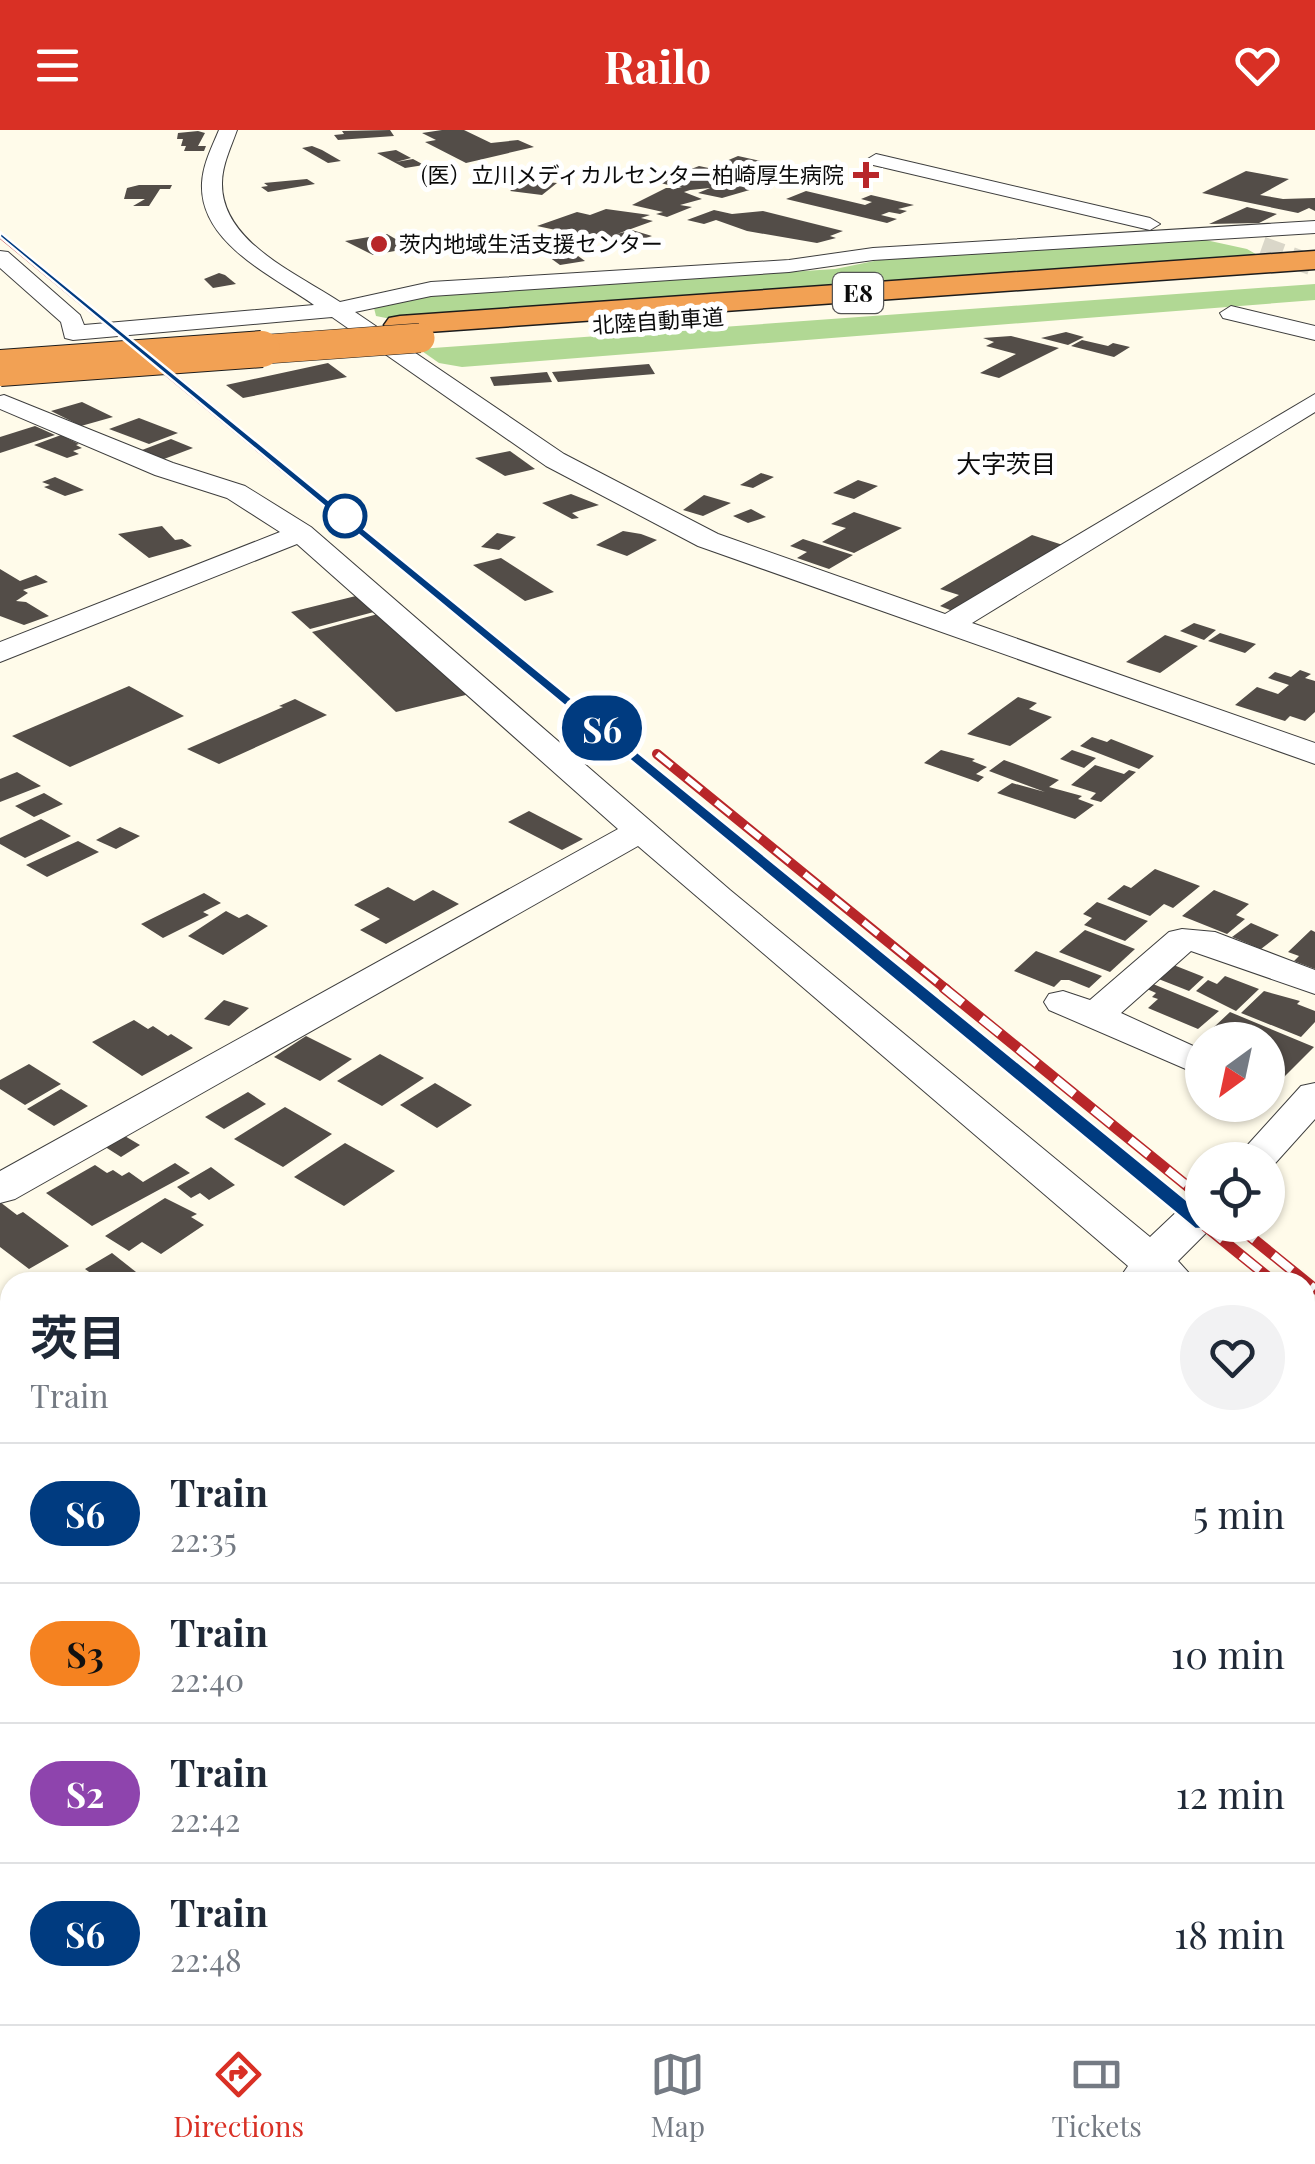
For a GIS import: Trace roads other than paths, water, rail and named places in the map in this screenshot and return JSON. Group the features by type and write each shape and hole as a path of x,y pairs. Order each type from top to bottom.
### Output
{"highway":[{"name":"北陸自動車道","path":"0,368 410,331 1315,260"},
{"name":"北陸自動車道","path":"0,354 1315,273"}],"street":[{"path":"228,130 208,179 214,210 237,242 542,451 618,496 708,540 1315,754"},
{"path":"876,160 1183,234"},
{"path":"0,257 72,320 74,333 335,310 432,289 789,266 873,254 1315,227"},
{"path":"1219,231 1262,247"},
{"path":"1231,313 1315,333"},
{"path":"946,626 1315,401"},
{"path":"4,402 164,469 236,492 300,533 1150,1272"},
{"path":"0,654 300,533"},
{"path":"0,1189 640,831"},
{"path":"1185,1056 1079,1009 1182,940 1202,940 1315,984"},
{"path":"1271,1142 1297,1113"},
{"path":"1158,1272 1174,1236 1185,1227"}],"tunnel":[{"path":"1262,247 1315,266"}],"railway":[{"path":"0,235 142,352"},
{"path":"139,349 483,633"},
{"path":"480,630 918,990"},
{"path":"657,754 947,990"},
{"path":"915,988 1185,1210"},
{"path":"944,988 1185,1184"},
{"path":"1225,1242 1262,1272"},
{"path":"1257,1242 1294,1272"}],"train":[{"name":"S6","path":"0,235 292,471 1185,1210"}],"place":[{"name":"(医）立川メディカルセンター柏崎厚生病院","path":"866,175"},
{"name":"茨内地域生活支援センター","path":"379,244"}],"district":[{"name":"大字茨目","path":"1006,464"}]}
